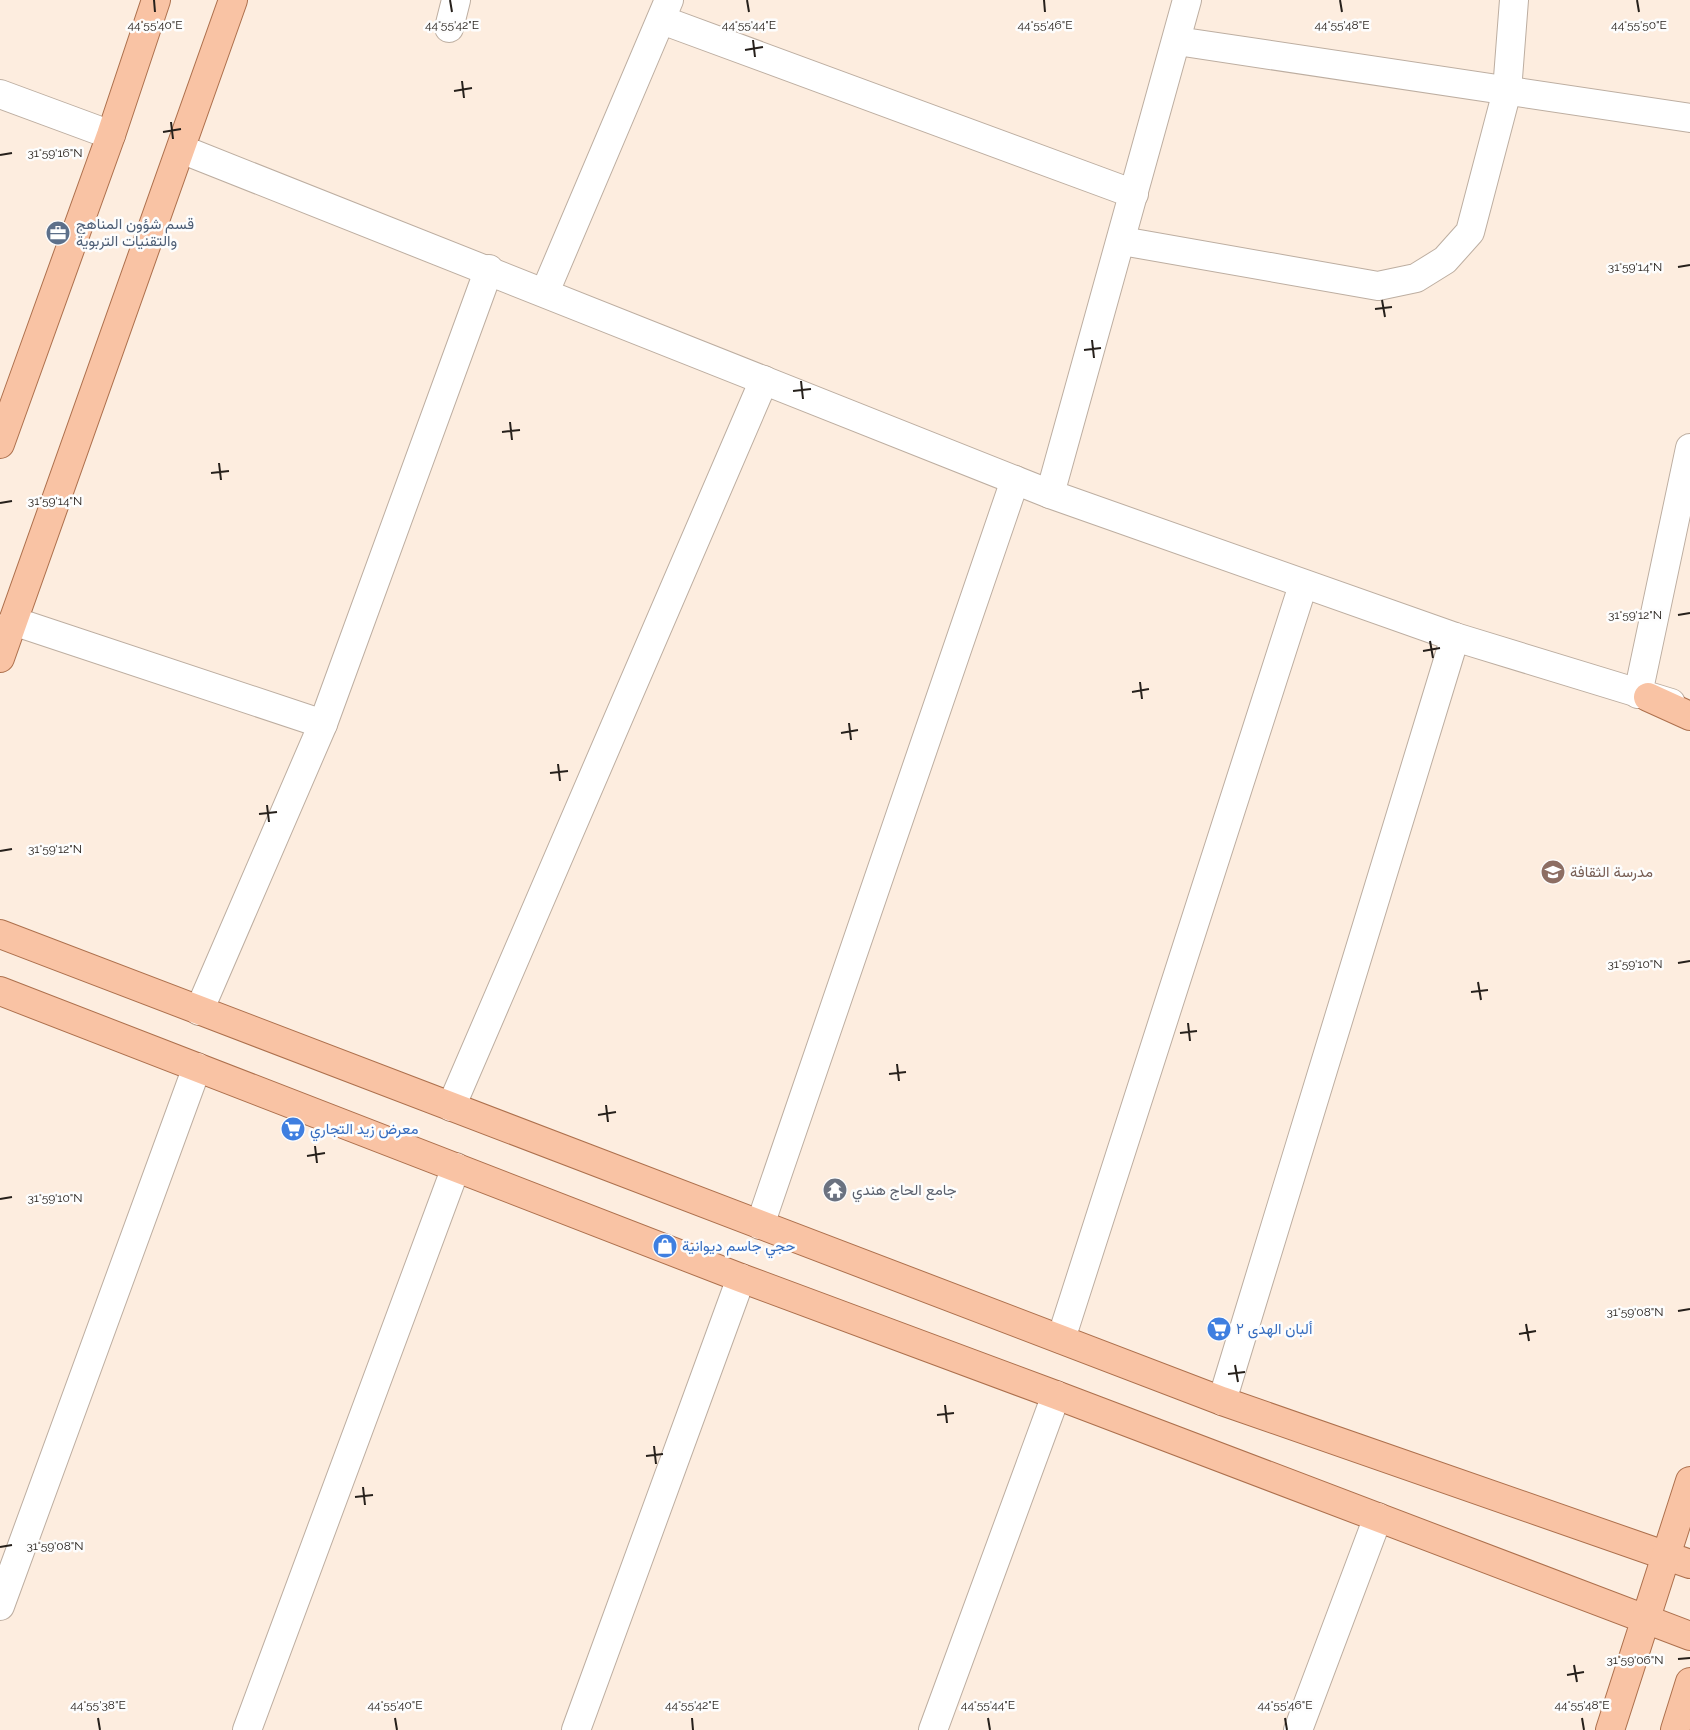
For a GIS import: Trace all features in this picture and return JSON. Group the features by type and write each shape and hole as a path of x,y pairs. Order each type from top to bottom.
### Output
{"main road":[{"path":"0,444 111,135 156,0"},
{"path":"0,658 233,0"},
{"path":"1643,695 1690,716"},
{"path":"0,934 1222,1401 1678,1560"},
{"path":"0,991 742,1278 1690,1636"},
{"path":"1610,1730 1646,1619 1678,1560 1690,1481"},
{"path":"1675,1730 1690,1682"}],"street":[{"path":"449,28 456,0"},
{"path":"1050,494 1122,241 1187,0"},
{"path":"1122,241 1378,286 1416,278 1445,260 1470,232 1507,91 1514,0"},
{"path":"545,292 666,10 1134,194"},
{"path":"1177,41 1690,118"},
{"path":"0,94 111,135"},
{"path":"181,149 489,269 1050,494 1454,637 1643,695 1690,707"},
{"path":"199,1011 323,724 489,269"},
{"path":"451,1107 764,380"},
{"path":"1643,695 1690,448"},
{"path":"760,1225 1015,480"},
{"path":"1061,1339 1303,585"},
{"path":"13,621 323,724"},
{"path":"1222,1401 1454,637"},
{"path":"1643,695 1690,694"},
{"path":"0,1606 197,1067"},
{"path":"247,1730 456,1168"},
{"path":"576,1730 742,1278"},
{"path":"933,1730 1056,1395"},
{"path":"1298,1730 1378,1517"}],"place":[{"name":"قسم شؤون المناهج والتقنيات التربوية","path":"58,233"},
{"name":"مدرسة الثقافة","path":"1553,872"},
{"name":"معرض زيد التجاري","path":"293,1129"},
{"name":"جامع الحاج هندي","path":"835,1190"},
{"name":"حجي جاسم ديوانية","path":"665,1246"},
{"name":"ألبان الهدى ٢","path":"1219,1329"}]}
